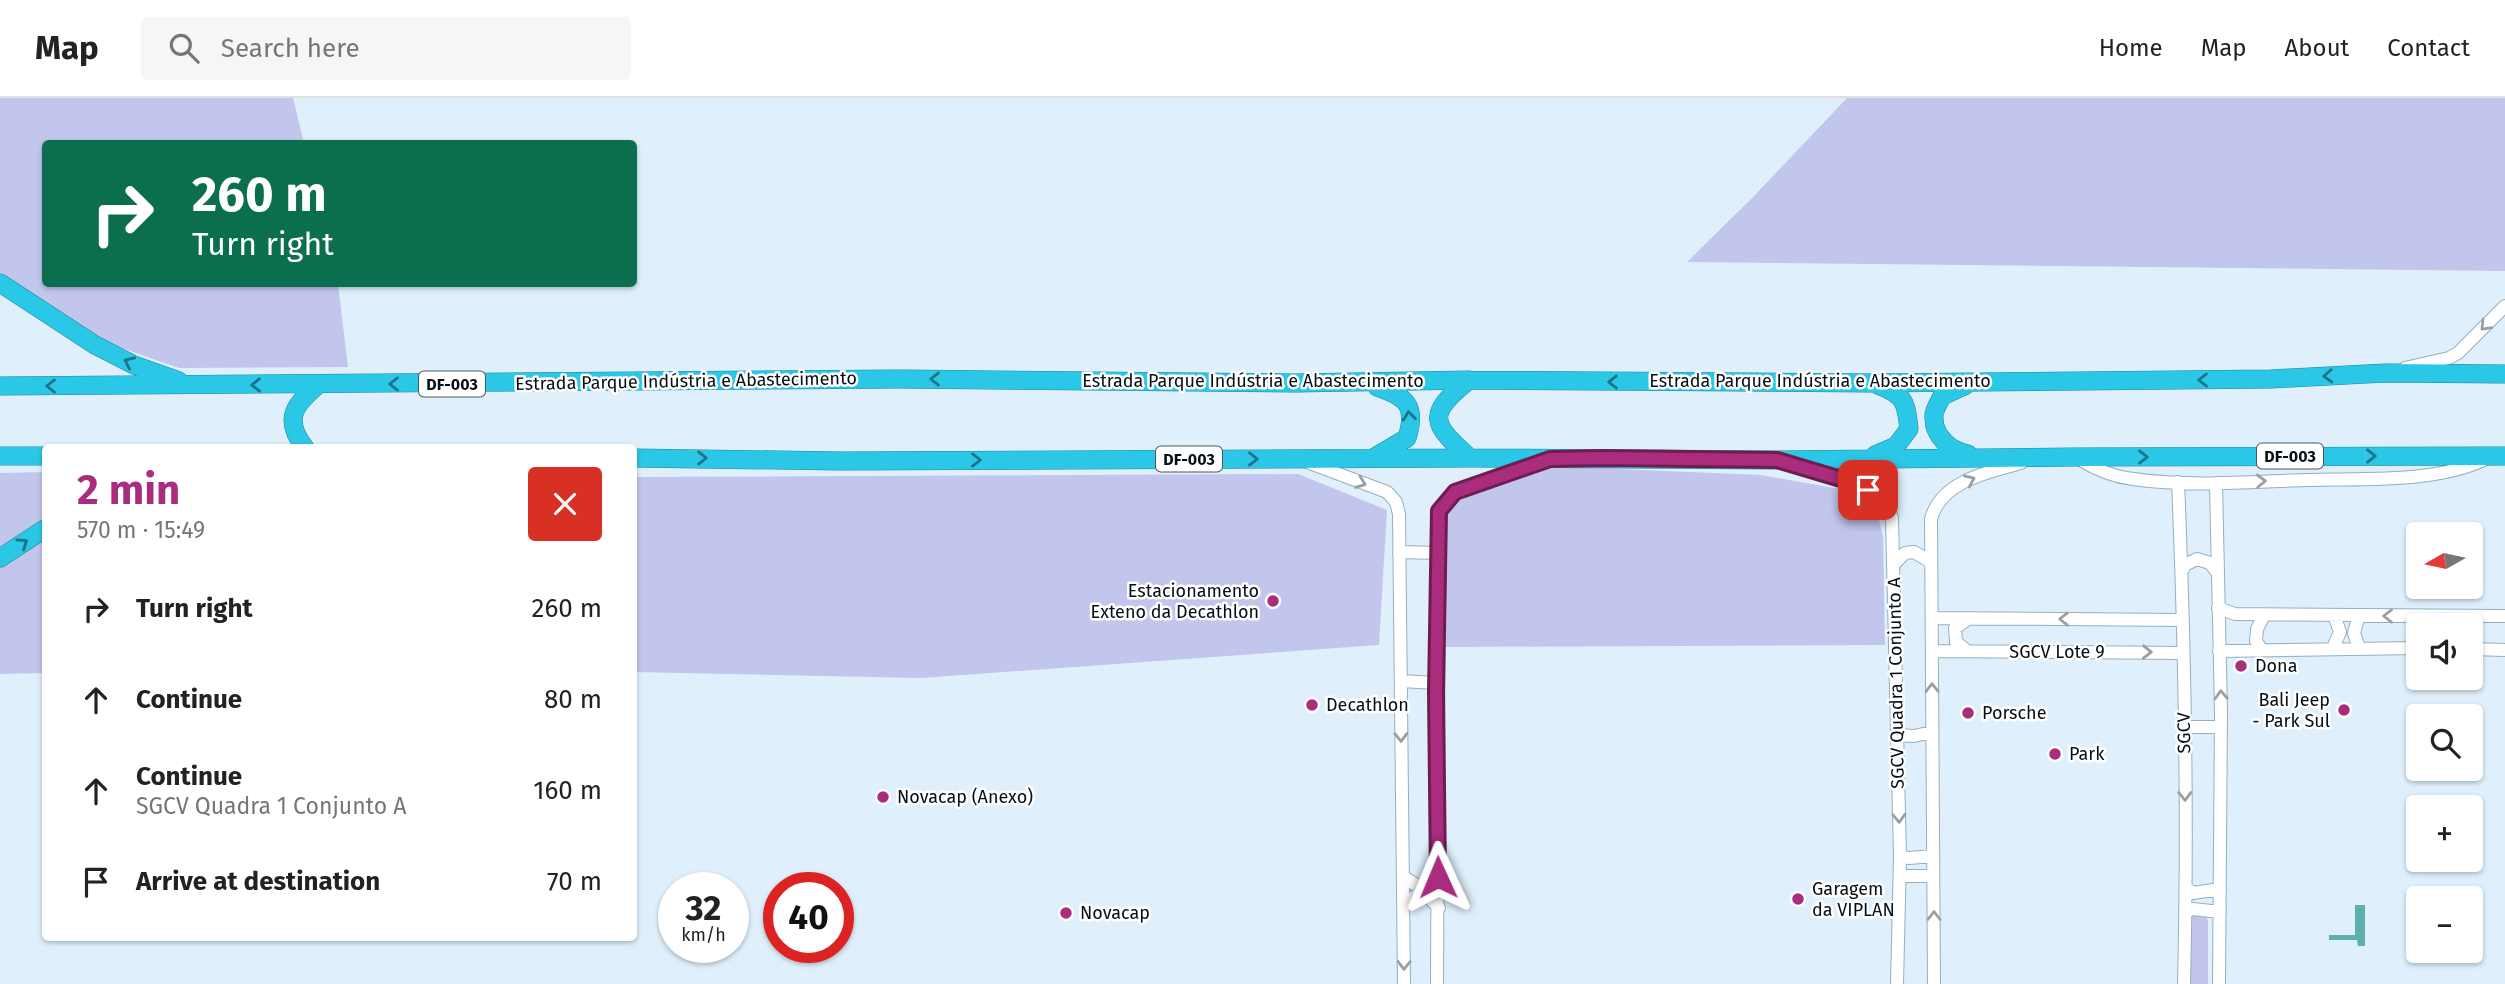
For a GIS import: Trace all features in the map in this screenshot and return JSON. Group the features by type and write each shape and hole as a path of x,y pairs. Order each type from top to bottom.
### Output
{"highway":[{"path":"0,283 95,345 134,365 192,386"},
{"name":"Estrada Parque Indústria e Abastecimento","path":"0,386 900,379 1362,383 1469,380 1873,383 2272,379 2385,373 2500,377"},
{"path":"1469,380 1448,397 1440,407 1438,418 1441,431 1470,458"},
{"path":"1976,381 1942,396 1933,416 1938,436 1949,446 1962,453 1984,457"},
{"path":"1362,383 1397,393 1408,404 1412,415 1407,438 1372,459"},
{"path":"1868,458 1896,446 1909,429 1907,407 1896,391 1873,383"},
{"path":"302,444 293,426 294,412 300,400 319,384"},
{"name":"DF-003","path":"637,458 840,461 1297,458 1777,460 2500,454"},
{"path":"0,456 42,456"},
{"path":"0,558 42,531"}],"street":[{"path":"2385,373 2449,358 2458,353 2505,306"},
{"path":"2075,457 2097,470 2132,479 2216,483 2418,476 2469,468 2500,454"},
{"name":"SGCV Quadra 1 Conjunto A","path":"1934,984 1930,532 1933,509 1950,489 1993,471 2041,457"},
{"path":"1297,458 1387,492 1399,513 1404,984"},
{"path":"1437,984 1439,908 1436,683 1439,511 1455,492 1550,459"},
{"name":"SGCV Quadra 1 Conjunto A","path":"1777,460 1851,482 1884,498 1892,518 1900,856 1897,984"},
{"name":"SGCV","path":"2178,482 2182,571 2186,888 2184,984"},
{"name":"SGCV","path":"2216,483 2221,727 2219,984"},
{"path":"1399,552 1438,553"},
{"path":"1893,565 1905,552 1914,552 1931,562"},
{"path":"2182,571 2185,565 2197,559 2210,563 2217,572"},
{"path":"2218,608 2235,614 2264,615 2505,616"},
{"path":"2262,650 2256,641 2257,629 2264,615"},
{"path":"2333,648 2340,632 2334,615"},
{"path":"2359,615 2354,633 2359,648"},
{"name":"SGCV Lote 9","path":"1932,618 2182,620"},
{"path":"1967,651 1956,642 1955,628 1968,619"},
{"path":"2219,651 2406,648"},
{"path":"2483,649 2505,650"},
{"name":"SGCV Lote 9","path":"1932,651 2182,653"},
{"path":"1401,681 1436,683"},
{"path":"2183,727 2221,727"},
{"path":"1896,735 1914,736 1932,732"},
{"path":"1900,856 1933,856"},
{"path":"1403,876 1417,887 1425,887 1438,877"},
{"path":"1900,876 1933,876"},
{"path":"2186,888 2193,893 2220,889"},
{"path":"1404,907 1415,896 1427,895 1439,908"},
{"path":"2185,912 2193,909 2220,912"}],"shaded area":[{"path":"0,98 293,98 303,140 42,140 42,287 338,287 348,367 179,368 99,340 0,275"},
{"path":"1847,98 2505,98 2505,271 1687,262"},
{"path":"1548,466 1761,475 1862,493 1878,515 1883,538 1885,645 1443,647 1442,519 1462,494"},
{"path":"42,472 42,673 0,674 0,473"},
{"path":"1298,474 1387,510 1379,645 921,678 637,672 637,477"},
{"path":"2355,905 2365,905 2365,946 2358,946 2357,940 2329,940 2329,935 2355,935"},
{"path":"2191,914 2205,916 2208,920 2208,984 2190,984"}],"place":[{"name":"Estacionamento Exteno da Decathlon","path":"1273,601"},
{"name":"Dona","path":"2241,666"},
{"name":"Decathlon","path":"1312,705"},
{"name":"Bali Jeep - Park Sul","path":"2344,710"},
{"name":"Porsche","path":"1968,713"},
{"name":"Park","path":"2055,754"},
{"name":"Novacap (Anexo)","path":"883,797"},
{"name":"Garagem da VIPLAN","path":"1798,899"},
{"name":"Novacap","path":"1066,913"}],"route":[{"path":"1438,877 1436,692 1439,511 1446,500 1455,492 1550,459 1777,460 1851,482 1868,490"}]}
